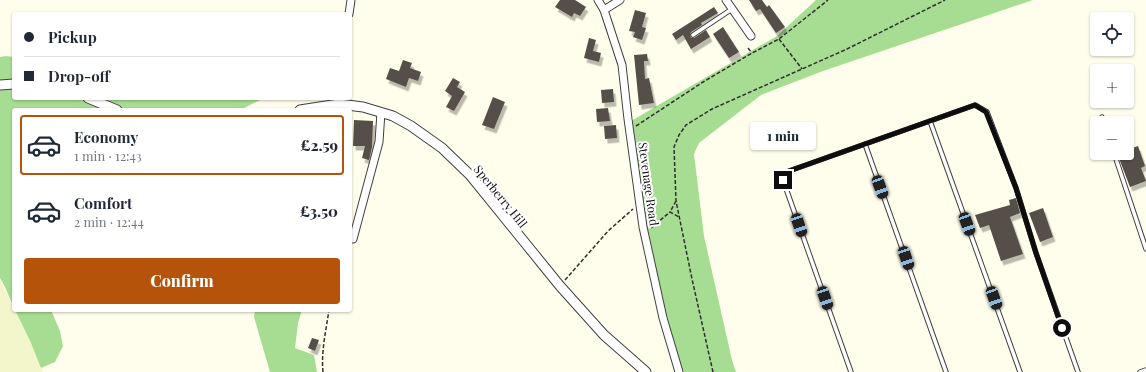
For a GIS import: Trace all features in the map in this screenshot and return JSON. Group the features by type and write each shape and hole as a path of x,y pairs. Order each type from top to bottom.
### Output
{"street":[{"path":"349,12 351,0"},
{"name":"Stevenage Road","path":"598,0 604,10 622,65 628,120 645,232 663,318 679,372"},
{"path":"604,10 620,0"},
{"path":"726,0 751,36"},
{"path":"0,85 12,84"},
{"path":"93,100 112,108"},
{"name":"Sperberry Hill","path":"309,108 339,101 381,112 393,116 411,126 442,148 470,175 560,286 604,335 646,372"},
{"path":"353,239 379,142 381,112"}],"lane":[{"path":"693,35 732,9"},
{"path":"851,372 783,180 789,171 975,105 986,112 1016,188 1036,253 1078,372"},
{"path":"930,121 1020,372"},
{"path":"865,144 946,372"},
{"path":"1116,160 1146,249"},
{"path":"1140,372 1146,370"}],"path":[{"path":"635,127 703,82 779,39 828,0"},
{"path":"713,372 676,201 674,147 679,135 686,125 712,109 847,49 945,0"},
{"path":"779,39 802,69"},
{"path":"748,48 752,53"},
{"path":"645,232 670,212 676,201"},
{"path":"560,286 608,231 640,204"},
{"path":"670,212 679,217"},
{"path":"323,372 322,365 329,312"}],"green space":[{"path":"816,0 1033,0 823,71 761,95 699,143 694,154 704,236 736,372 682,372 666,317 649,234 644,220 631,121 777,36"},
{"path":"0,57 12,57 12,100 260,100 244,108 12,108 12,303 0,278"},
{"path":"0,280 12,304 12,312 16,312 43,372 0,372"},
{"path":"16,312 52,312 60,331 63,346 55,362 41,368"},
{"path":"255,312 301,312 298,323 295,348 314,355 317,372 270,372 254,317"}],"building":[{"path":"560,0 575,0 586,7 580,16 574,13 572,17 555,7"},
{"path":"749,0 762,0 767,7 769,5 785,27 776,33 760,9 756,11"},
{"path":"714,7 718,13 701,23 702,25 691,32 690,35 691,38 694,38 706,30 710,37 691,49 683,35 676,40 672,34"},
{"path":"635,10 646,13 642,27 646,28 642,40 633,37 635,32 629,31"},
{"path":"723,27 739,52 729,58 713,34"},
{"path":"589,38 596,40 593,51 601,53 599,62 584,58"},
{"path":"647,54 648,61 644,61 645,79 649,78 654,103 639,105 634,55"},
{"path":"403,60 412,63 410,68 421,72 418,81 409,78 406,87 386,79 390,68 399,71"},
{"path":"453,78 460,82 457,87 465,92 454,111 446,107 452,96 445,91"},
{"path":"613,89 614,102 602,103 601,90"},
{"path":"493,97 505,102 494,129 482,125"},
{"path":"608,108 610,121 597,122 596,109"},
{"path":"354,120 373,121 372,147 369,160 362,158 365,146 353,146"},
{"path":"616,125 617,138 605,139 604,126"},
{"path":"1138,146 1145,166 1141,168 1146,181 1130,187 1120,160 1134,160 1134,147"},
{"path":"1016,198 1020,213 1010,217 1023,254 1001,261 989,225 980,228 975,215 1010,205 1009,200"},
{"path":"1043,208 1053,237 1040,242 1029,213"},
{"path":"312,338 319,340 315,351 308,348"}],"route":[{"path":"783,180 789,171 975,105 986,112 1016,188 1036,253 1062,328"}]}
